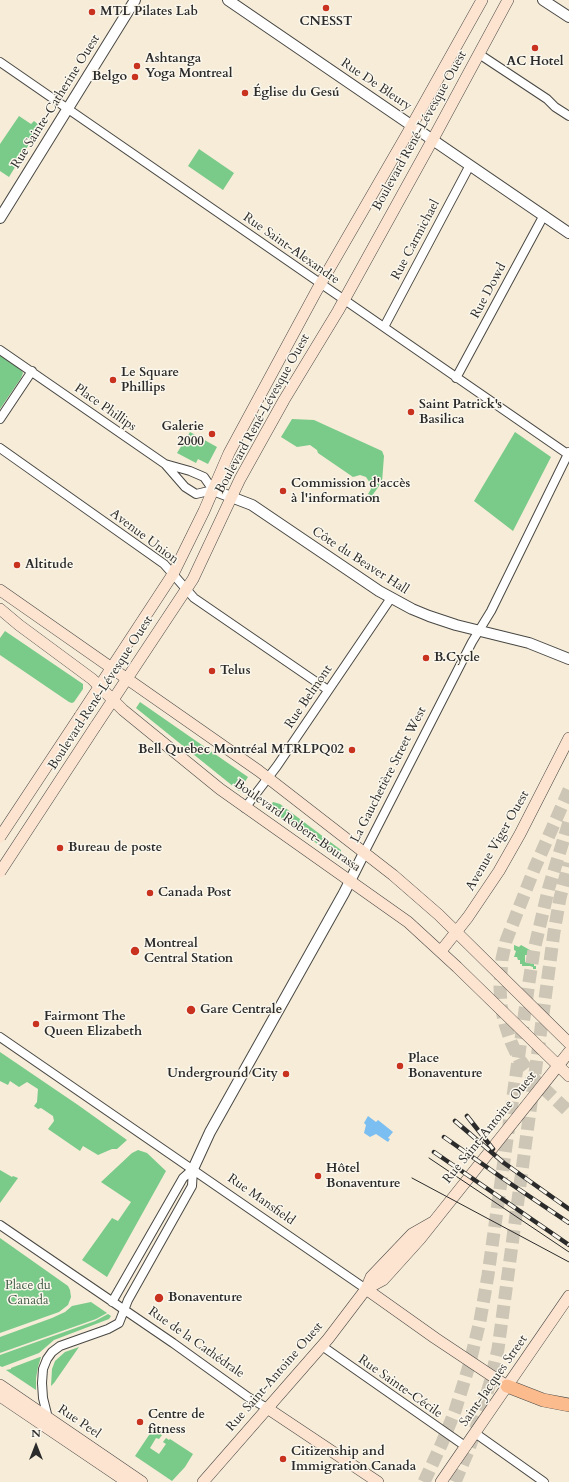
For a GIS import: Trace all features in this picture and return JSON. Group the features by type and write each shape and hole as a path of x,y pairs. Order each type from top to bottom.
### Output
{"highway":[{"path":"508,1386 543,1400 569,1405"}],"main road":[{"name":"Boulevard René-Lévesque Ouest","path":"0,837 173,574 213,490 228,453 320,284 482,0"},
{"name":"Boulevard René-Lévesque Ouest","path":"0,872 186,589 202,560 240,478 343,300 433,139 508,0"},
{"name":"Boulevard Robert-Bourassa","path":"0,590 268,778 413,891 457,932 569,1043"},
{"name":"Boulevard Robert-Bourassa","path":"0,609 19,625 92,679 113,701 198,772 245,808 408,922 441,951 569,1076"},
{"name":"Avenue Viger Ouest","path":"441,951 457,932 482,897 507,858 569,738"},
{"name":"Rue Saint-Antoine Ouest","path":"203,1482 322,1346 366,1289 383,1280 420,1239 569,1052"},
{"name":"Rue Mansfield","path":"366,1289 435,1338 508,1386"},
{"name":"Saint-Jacques Street","path":"441,1482 569,1296"},
{"name":"Rue Peel","path":"0,1386 142,1482"},
{"name":"Rue Peel","path":"0,1396 127,1482"},
{"name":"Rue de la Cathédrale","path":"268,1408 378,1482"}],"street":[{"name":"Rue Sainte-Catherine Ouest","path":"1,214 134,0"},
{"name":"Rue De Bleury","path":"228,0 569,233"},
{"path":"543,0 569,17"},
{"path":"479,54 547,99 555,107 569,116"},
{"name":"Rue Saint-Alexandre","path":"0,62 456,378 569,454"},
{"name":"Rue Carmichael","path":"384,327 470,165"},
{"name":"Rue Dowd","path":"456,378 544,216"},
{"name":"Place Phillips","path":"0,350 165,464"},
{"path":"0,419 32,371"},
{"name":"Avenue Union","path":"0,448 164,564 194,598 328,690"},
{"name":"La Gauchetière Street West","path":"48,1418 43,1398 42,1379 44,1366 48,1357 60,1346 115,1326 119,1323 128,1300 192,1186 193,1169 212,1128 350,881 472,642 491,611 569,454"},
{"path":"165,464 190,471 204,477 213,490 196,494 185,487 165,464"},
{"name":"Côte du Beaver Hall","path":"213,490 252,505 391,598 429,616 529,643 569,659"},
{"name":"Rue Belmont","path":"245,808 268,778 391,598"},
{"name":"Rue Mansfield","path":"0,1037 366,1289"},
{"name":"La Gauchetière Street West","path":"112,1302 183,1178 193,1169"},
{"name":"Rue de la Cathédrale","path":"0,1225 248,1397 268,1408"},
{"name":"Rue Sainte-Cécile","path":"322,1346 466,1446"},
{"path":"475,1433 544,1482"}],"green space":[{"path":"19,116 31,124 34,121 40,126 9,177 0,171 0,144"},
{"path":"199,149 234,173 223,190 188,166"},
{"path":"0,354 20,368 23,373 0,409"},
{"path":"292,419 314,420 382,451 384,456 382,482 371,497 368,494 371,489 370,483 366,477 360,475 353,477 318,453 317,450 310,445 297,447 281,437"},
{"path":"190,432 217,447 208,464 198,459 196,463 177,453"},
{"path":"515,432 551,457 513,531 474,501"},
{"path":"5,631 83,684 83,689 74,702 69,702 0,655 0,638"},
{"path":"140,702 248,777 239,791 136,708"},
{"path":"273,802 280,804 341,850 340,855 336,857 272,812 269,808"},
{"path":"514,945 519,947 521,945 537,954 536,956 525,955 525,962 534,964 536,969 533,969 533,967 530,966 522,966 522,964 520,964 520,960 518,960 517,957 514,957 516,951 514,950"},
{"path":"0,1052 127,1140 117,1149 112,1149 98,1155 83,1146 80,1151 48,1129 54,1121 53,1116 41,1108 38,1109 34,1106 37,1102 38,1089 27,1082 19,1087 10,1081 8,1085 0,1081"},
{"path":"138,1150 147,1153 166,1171 107,1277 82,1260 112,1218 118,1221 131,1202 101,1182 132,1153"},
{"path":"0,1170 12,1177 18,1178 0,1203"},
{"name":"Place du Canada","path":"0,1238 68,1286 71,1297 68,1305 59,1312 0,1333"},
{"name":"Place du Canada","path":"91,1302 107,1313 96,1319 0,1353 0,1337 52,1318 65,1312 72,1306"},
{"name":"Place du Canada","path":"108,1314 111,1316 109,1319 54,1340 39,1353 2,1367 0,1366 0,1355 95,1321"},
{"path":"79,1347 51,1386 52,1369 55,1361 65,1352"},
{"path":"40,1357 36,1378 36,1390 6,1370 11,1369"},
{"path":"153,1429 162,1435 159,1439 156,1438 150,1448 159,1454 166,1444 163,1442 166,1438 193,1454 185,1467 172,1481 135,1456"}],"water":[{"path":"368,1116 376,1122 378,1120 393,1132 388,1138 390,1139 388,1142 376,1134 370,1137 364,1133 366,1125 364,1123"}],"tunnel":[{"path":"569,790 535,867 506,941 502,959 500,987 501,1006 505,1024 519,1059 536,1081 569,1112"},
{"path":"424,1482 455,1411 469,1366 480,1321 488,1275 534,950 549,887 569,822"},
{"path":"455,1482 469,1449 480,1416 498,1349 554,932 560,898 569,863"}],"tram line":[{"path":"429,1158 569,1252"},
{"path":"412,1178 569,1262"}],"railway":[{"path":"467,1116 493,1149"},
{"path":"455,1121 504,1163 569,1209"},
{"path":"444,1137 569,1223"},
{"path":"434,1152 569,1245"}],"place":[{"name":"CNESST","path":"326,8"},
{"name":"MTL Pilates Lab","path":"92,12"},
{"name":"AC Hotel","path":"535,48"},
{"name":"Ashtanga Yoga Montreal","path":"137,66"},
{"name":"Belgo","path":"135,77"},
{"name":"Église du Gesú","path":"245,93"},
{"name":"Le Square Phillips","path":"113,380"},
{"name":"Saint Patrick's Basilica","path":"411,412"},
{"name":"Galerie 2000","path":"212,434"},
{"name":"Commission d'accès à l'information","path":"283,491"},
{"name":"Altitude","path":"17,565"},
{"name":"B.Cycle","path":"426,658"},
{"name":"Telus","path":"212,671"},
{"name":"Bell Quebec Montréal MTRLPQ02","path":"352,750"},
{"name":"Bureau de poste","path":"60,848"},
{"name":"Canada Post","path":"150,893"},
{"name":"Montreal Central Station","path":"135,951"},
{"name":"Gare Centrale","path":"191,1010"},
{"name":"Fairmont The Queen Elizabeth","path":"36,1024"},
{"name":"Place Bonaventure","path":"400,1066"},
{"name":"Underground City","path":"286,1074"},
{"name":"Hôtel Bonaventure","path":"318,1176"},
{"name":"Bonaventure","path":"159,1298"},
{"name":"Centre de fitness","path":"140,1422"},
{"name":"Citizenship and Immigration Canada","path":"283,1459"}]}
